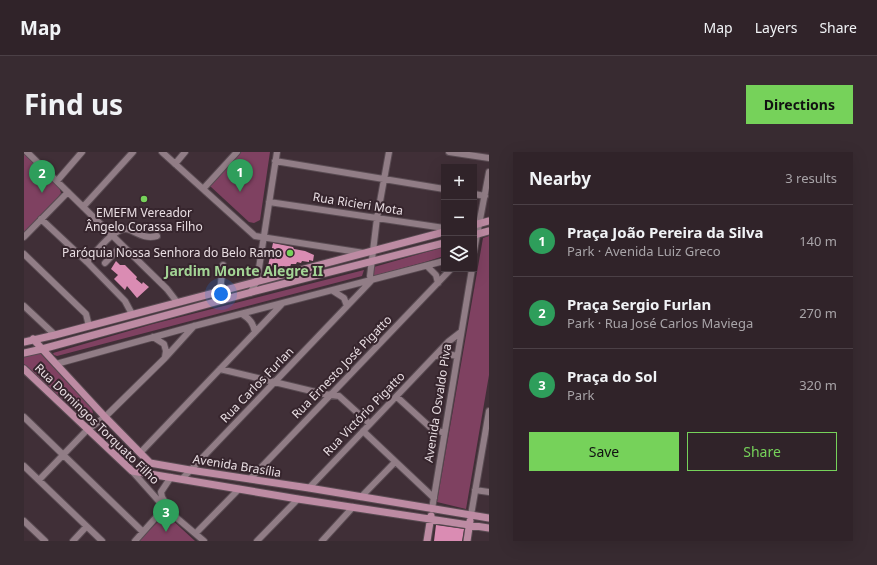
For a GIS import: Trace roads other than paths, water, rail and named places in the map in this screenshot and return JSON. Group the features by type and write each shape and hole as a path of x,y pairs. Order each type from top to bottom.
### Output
{"main road":[{"path":"477,224 489,221"},
{"path":"477,234 489,231"},
{"path":"24,342 441,233"},
{"path":"24,353 441,243"},
{"path":"211,293 214,296 213,303"},
{"name":"Avenida Brasília","path":"33,340 150,463 489,518"},
{"name":"Rua Domingos Torquato Filho","path":"24,369 132,471"},
{"name":"Avenida Brasília","path":"132,471 298,499 489,528"},
{"name":"Avenida Osvaldo Piva","path":"427,541 432,509"},
{"path":"467,541 471,515"}],"street":[{"path":"57,181 82,152"},
{"path":"83,207 133,152"},
{"path":"162,152 255,236 364,252"},
{"path":"175,164 185,152"},
{"path":"203,189 237,152"},
{"path":"250,293 257,281 277,152"},
{"path":"371,281 370,276 377,218 389,152"},
{"path":"449,152 489,158"},
{"path":"29,153 167,289 177,302"},
{"path":"275,161 441,188"},
{"path":"477,224 485,196 489,172"},
{"path":"24,237 68,192"},
{"path":"477,195 485,196"},
{"name":"Rua Ricieri Mota","path":"269,202 441,228"},
{"path":"41,219 87,262 125,301 132,314"},
{"path":"87,262 112,235 125,228 145,237 151,238 157,236"},
{"path":"106,263 122,245"},
{"path":"24,254 86,314 89,326"},
{"path":"56,364 154,336 441,262"},
{"path":"220,291 223,266"},
{"path":"428,266 436,275 438,283"},
{"name":"Rua Ernesto José Pigatto","path":"250,479 448,272"},
{"name":"Avenida Osvaldo Piva","path":"432,509 470,272"},
{"path":"257,281 263,289"},
{"name":"Rua Carlos Furlan","path":"182,479 371,281"},
{"path":"333,291 344,298 347,306"},
{"path":"140,453 281,304"},
{"path":"24,306 55,335"},
{"path":"242,314 249,318 253,324 255,332"},
{"path":"39,480 87,430 105,417 165,358 194,326"},
{"name":"Rua Victório Pigatto","path":"309,488 452,338 461,332"},
{"path":"154,336 164,344 166,350 165,358"},
{"path":"435,356 443,353 457,356"},
{"path":"220,369 339,396 370,424"},
{"path":"397,397 431,428 444,433"},
{"path":"471,515 489,411"},
{"path":"24,417 143,532"},
{"path":"363,431 434,498"},
{"path":"360,497 395,462"},
{"path":"24,466 102,541"},
{"name":"Rua Domingos Torquato Filho","path":"132,471 171,512 204,541"},
{"name":"Rua Domingos Torquato Filho","path":"166,507 161,492 171,477"},
{"path":"196,533 239,489"},
{"path":"476,490 489,492"},
{"path":"257,541 298,499"},
{"path":"135,541 166,507"},
{"path":"322,541 353,507"},
{"path":"24,521 45,541"},
{"path":"73,541 86,526"}],"place":[{"name":"Praça João Pereira da Silva","path":"240,192"},
{"name":"Praça Sergio Furlan","path":"42,193"},
{"name":"EMEFM Vereador Ângelo Corassa Filho","path":"144,199"},
{"name":"Paróquia Nossa Senhora do Belo Ramo","path":"290,253"},
{"name":"Praça do Sol","path":"166,532"}],"district":[{"name":"Jardim Monte Alegre II","path":"244,271"}]}
